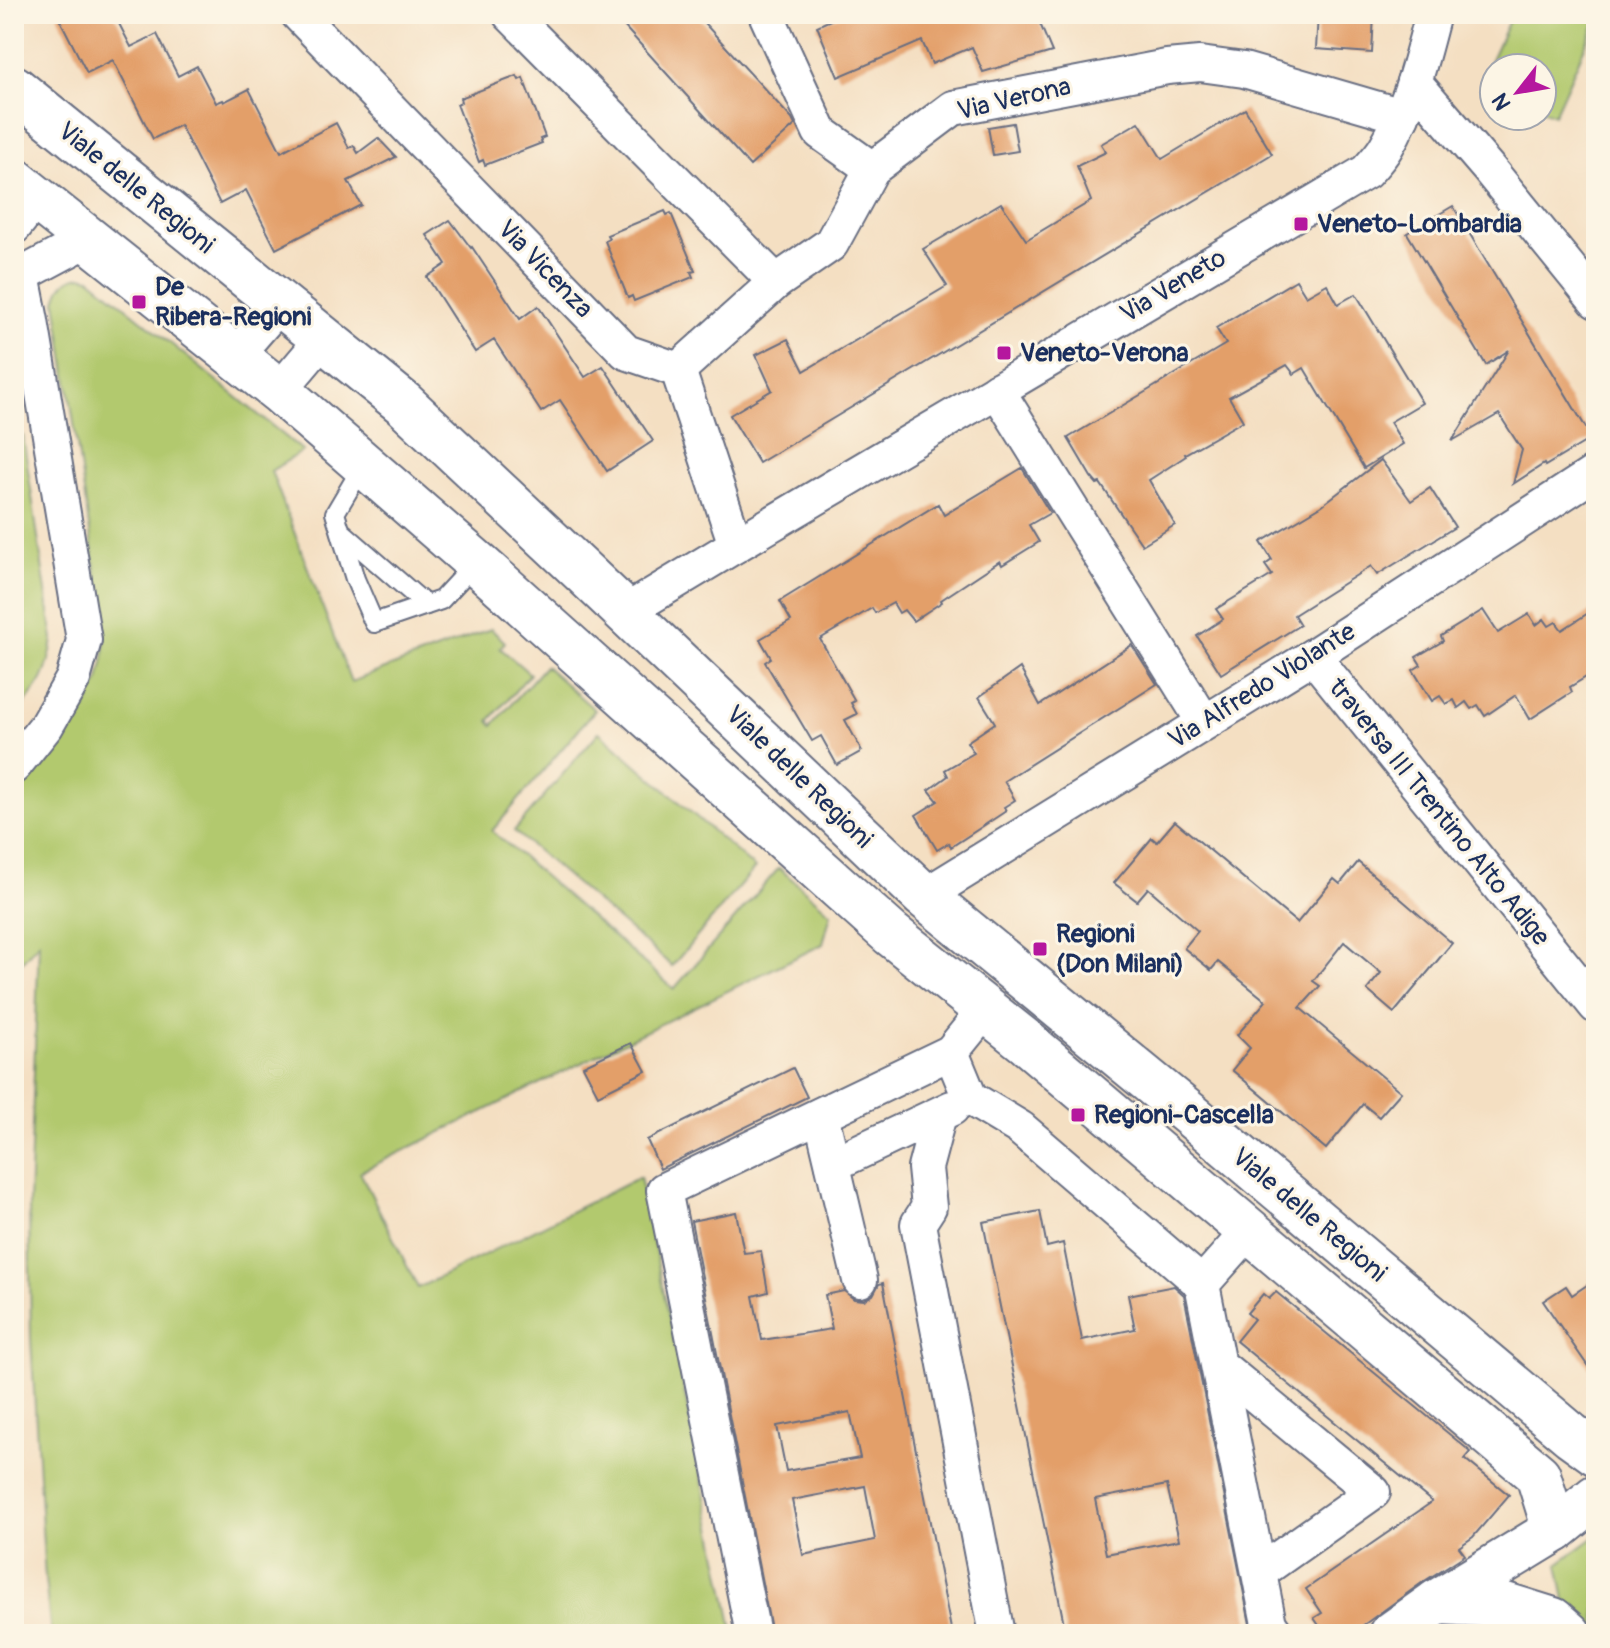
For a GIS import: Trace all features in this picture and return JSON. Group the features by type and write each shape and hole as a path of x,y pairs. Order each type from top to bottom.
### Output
{"street":[{"name":"Via Vicenza","path":"298,14 626,352 678,370"},
{"path":"510,14 776,282"},
{"path":"766,14 820,132 872,169"},
{"name":"Via Veneto","path":"625,612 1366,172 1385,149 1402,116 1433,14"},
{"name":"Via Verona","path":"678,370 776,282 831,244 872,169 953,108 1167,67 1200,64 1244,70 1402,116"},
{"path":"1414,82 1596,301"},
{"name":"Viale delle Regioni","path":"14,88 403,403 924,896 1596,1453"},
{"name":"Viale delle Regioni","path":"22,202 89,239 279,391 476,562 891,934 1037,1052 1538,1475 1555,1530"},
{"path":"14,766 46,726 73,679 84,640 31,321 18,277 89,239"},
{"path":"235,356 280,304"},
{"path":"279,391 323,339"},
{"path":"678,370 736,545"},
{"path":"997,390 1204,722"},
{"name":"Via Alfredo Violante","path":"924,896 1313,656 1596,472"},
{"name":"traversa III Trentino Alto Adige","path":"1313,656 1596,1006"},
{"path":"891,934 924,896"},
{"path":"753,1634 664,1190 951,1052 985,1010"},
{"path":"951,1052 970,1098 1020,1128 1202,1284 1269,1624 1276,1634"},
{"path":"833,1164 970,1098"},
{"path":"821,1115 860,1280"},
{"path":"939,1115 925,1168 929,1207 918,1224 997,1634"},
{"path":"1202,1284 1249,1231"},
{"path":"1219,1365 1373,1492 1260,1572"},
{"path":"1392,1634 1437,1602 1555,1530 1596,1497"},
{"path":"1555,1530 1537,1557 1537,1589 1561,1627"},
{"path":"1437,1602 1505,1605 1561,1627"}],"lane":[{"path":"364,464 335,513 355,579 374,623 441,600 476,562"},
{"path":"341,531 426,605"}],"green space":[{"path":"1512,14 1596,14 1596,22 1558,106 1558,52 1494,52"},
{"path":"82,276 90,278 303,451 271,471 351,682 491,629 505,642 500,648 530,674 489,721 493,725 545,666 595,710 492,831 674,989 779,868 831,913 823,944 360,1172 418,1288 640,1177 734,1634 51,1634 31,1339 29,1202 39,942 14,971 14,800 80,717 99,680 104,658 105,635 56,301 64,284"},
{"path":"23,436 53,639 41,682 14,717 14,438"},
{"path":"599,732 755,868 672,966 514,831"},
{"path":"1596,1536 1596,1627 1566,1605 1558,1564"}],"building":[{"path":"57,14 114,14 131,47 157,34 178,76 197,66 216,103 249,89 281,152 336,123 349,148 354,146 358,153 378,138 396,157 348,181 361,205 276,249 246,190 220,204 180,125 153,139 113,60 87,73"},
{"path":"613,14 696,14 795,125 750,166"},
{"path":"844,14 1036,14 1052,52 983,72 972,47 932,64 922,41 838,77 817,26"},
{"path":"1318,14 1374,14 1372,53 1316,49"},
{"path":"517,76 519,80 523,78 545,137 540,139 542,143 485,165 483,160 479,162 457,104 461,102 460,98"},
{"path":"1245,109 1272,154 759,463 730,415 772,390 756,355 788,339 804,371 947,286 923,249 1001,203 1026,240 1091,201 1077,166 1106,152 1101,144 1139,122 1162,159"},
{"path":"1013,123 1018,151 993,155 988,127"},
{"path":"1453,206 1592,438 1513,484 1522,450 1499,414 1452,441 1509,350 1486,365 1407,233"},
{"path":"665,211 667,215 671,213 695,271 691,272 693,277 634,301 632,296 628,298 605,241 609,239 607,235"},
{"path":"450,220 520,319 538,306 585,377 603,366 653,441 607,471 560,400 541,412 494,340 475,352 427,277 446,264 427,235"},
{"path":"1296,280 1306,296 1327,284 1338,304 1356,294 1422,403 1390,422 1403,444 1364,468 1304,368 1294,374 1287,365 1229,397 1243,421 1185,454 1149,480 1175,525 1142,545 1100,483 1097,484 1091,477 1068,438 1226,344 1216,328"},
{"path":"1381,460 1411,501 1430,488 1455,527 1377,575 1371,566 1294,615 1300,625 1221,674 1197,636 1223,619 1216,609 1272,575 1265,565 1272,560 1261,542 1321,506"},
{"path":"1022,468 1050,513 1029,525 1039,542 1002,565 1000,561 913,621 904,610 899,613 893,603 875,613 872,608 820,639 855,701 851,703 857,714 845,720 862,751 837,765 821,736 812,741 765,662 771,658 760,639 791,621 780,601 938,504 944,515"},
{"path":"1596,608 1596,671 1570,687 1572,692 1530,719 1516,695 1485,716 1478,705 1471,709 1466,702 1458,708 1454,700 1446,704 1440,696 1432,701 1413,670 1421,665 1416,657 1443,641 1441,636 1483,610 1498,633 1529,614 1536,625 1544,619 1549,626 1556,622 1562,630"},
{"path":"1132,645 1157,684 1004,781 1015,800 1004,807 1006,811 951,847 949,843 937,850 916,815 938,801 929,790 948,776 945,770 974,753 967,742 995,723 979,697 1020,668 1040,705"},
{"path":"1175,821 1297,923 1334,879 1340,884 1358,862 1452,943 1394,1013 1367,990 1381,973 1344,942 1313,981 1320,986 1300,1008 1401,1092 1379,1117 1363,1104 1326,1149 1232,1070 1250,1048 1237,1035 1266,1001 1218,962 1211,970 1184,948 1198,931 1148,888 1137,901 1114,883 1152,838 1157,842"},
{"path":"631,1043 646,1071 598,1095 583,1066"},
{"path":"793,1068 807,1097 660,1169 647,1140"},
{"path":"1040,1211 1047,1247 1063,1243 1082,1340 1135,1329 1128,1295 1174,1286 1184,1295 1252,1634 1066,1634 983,1222","holes":["1167,1485 1179,1540 1106,1554 1095,1499"]},
{"path":"736,1212 744,1253 761,1251 768,1292 753,1296 762,1340 832,1329 825,1295 844,1291 854,1299 864,1300 883,1283 952,1634 772,1634 691,1221","holes":["850,1412 860,1458 786,1471 777,1426","865,1486 875,1540 803,1555 792,1500"]},
{"path":"1596,1279 1596,1378 1543,1301 1566,1286 1572,1295"},
{"path":"1276,1292 1471,1452 1465,1459 1509,1495 1473,1537 1459,1547 1465,1555 1351,1634 1325,1634 1314,1618 1322,1613 1306,1589 1432,1502 1236,1341 1254,1319 1247,1313 1263,1294 1269,1299"}],"place":[{"name":"Veneto-Lombardia","path":"1301,224"},
{"name":"De Ribera-Regioni","path":"139,302"},
{"name":"Veneto-Verona","path":"1004,353"},
{"name":"Regioni (Don Milani)","path":"1040,949"},
{"name":"Regioni-Cascella","path":"1078,1115"}]}
